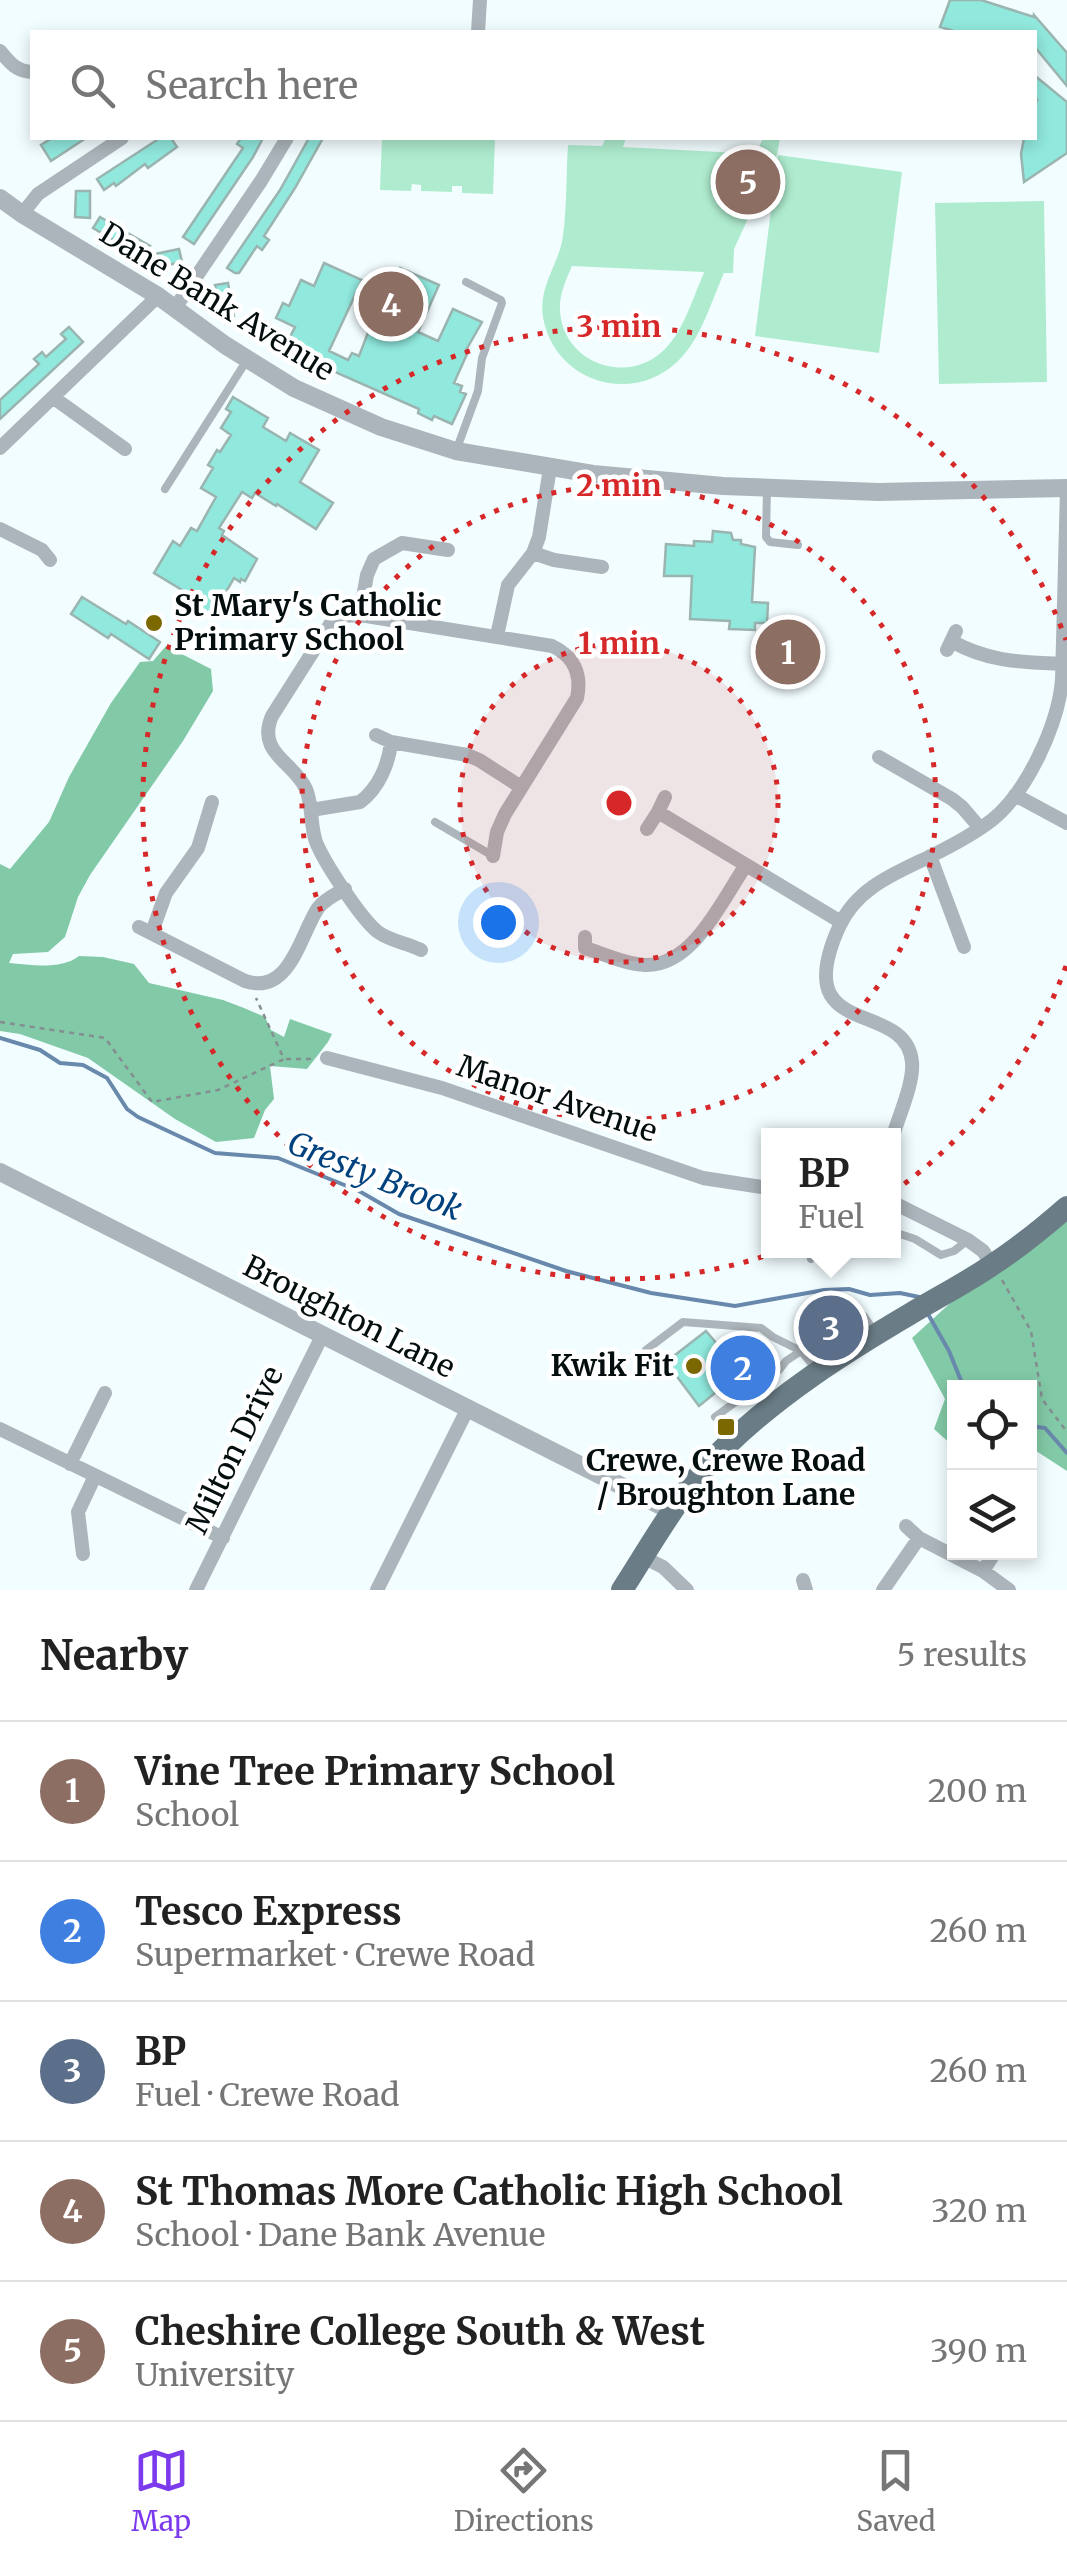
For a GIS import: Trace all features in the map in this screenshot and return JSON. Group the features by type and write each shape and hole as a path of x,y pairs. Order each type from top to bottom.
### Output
{"main road":[{"path":"622,1590 692,1484 722,1449 818,1372 992,1265 1067,1207"}],"street":[{"path":"478,30 480,0"},
{"path":"0,51 14,67 30,72"},
{"path":"22,214 46,188 119,140"},
{"path":"175,308 286,140"},
{"name":"Dane Bank Avenue","path":"0,200 158,296 247,360 294,388 358,418 456,451 641,479 767,488 878,492 1067,488"},
{"path":"0,448 158,296"},
{"path":"54,398 125,448"},
{"path":"497,636 508,584 533,553 539,538 550,468"},
{"path":"895,1128 912,1072 912,1058 896,1034 843,1008 832,998 825,978 826,962 848,909 874,885 980,828 1001,812 1047,738 1054,722 1065,664 1067,488"},
{"path":"0,529 42,550 50,560"},
{"path":"360,614 367,575 374,560 402,543 448,550"},
{"path":"533,553 602,567"},
{"path":"421,950 377,931 367,922 317,844 302,782 271,746 270,722 331,623 360,614 497,636 552,646 575,665 579,682 576,698 501,822 493,856"},
{"path":"951,640 1000,660 1065,664"},
{"path":"376,735 391,742 467,755 521,787"},
{"path":"311,810 366,798 386,768 391,742"},
{"path":"879,757 962,807 980,828"},
{"path":"1015,795 1067,823"},
{"path":"647,829 666,797"},
{"path":"212,802 198,848 146,930 250,984 264,983 284,971 320,906 345,889"},
{"path":"658,812 841,922"},
{"path":"930,856 965,937"},
{"path":"583,948 643,965 675,959 695,942 746,865"},
{"name":"Manor Avenue","path":"327,1058 442,1088 703,1178 761,1187"},
{"name":"Broughton Lane","path":"0,1172 673,1512"},
{"path":"901,1206 968,1240 983,1251 992,1265"},
{"name":"Milton Drive","path":"196,1590 323,1334"},
{"path":"70,1464 105,1393"},
{"path":"378,1590 468,1408"},
{"path":"0,1430 222,1538"},
{"path":"85,1547 78,1512 95,1476"},
{"path":"906,1526 1009,1590"},
{"path":"883,1590 920,1538"},
{"path":"643,1557 663,1567 687,1590"},
{"path":"983,1571 989,1560"}],"lane":[{"path":"456,451 478,391 482,358 502,303 466,282"},
{"path":"165,489 247,360"},
{"path":"767,488 766,537 770,542 798,545"},
{"path":"435,822 493,856"},
{"path":"901,1234 941,1255 954,1252 968,1240"},
{"path":"715,1417 779,1370 801,1351 808,1337 851,1311 864,1316 876,1334"},
{"path":"646,1350 684,1322 761,1328 801,1351 818,1372"}],"path":[{"path":"250,984 284,1059"},
{"path":"0,1022 105,1038 152,1102 218,1090 284,1059 327,1058"},
{"path":"992,1265 1031,1331 1042,1399 1067,1432"}],"green space":[{"path":"382,140 495,140 493,194 462,193 462,186 452,186 452,192 421,191 421,185 412,184 411,191 380,190"},
{"path":"605,140 625,140 623,147 739,153 738,195 762,140 780,140 777,155 734,249 733,273 724,273 686,352 659,375 639,382 618,384 578,371 562,358 543,317 543,295 563,236 568,145 602,146","holes":["572,266 704,273 678,332 650,360 633,366 600,364 572,344 564,329 561,299"]},
{"path":"778,155 902,172 879,353 755,336"},
{"path":"1044,201 1047,382 939,384 935,203"},
{"path":"166,646 211,669 213,691 90,875 65,937 48,952 13,954 9,963 46,966 79,956 103,957 134,964 149,983 223,1000 265,1017 271,1030 284,1037 290,1019 332,1034 307,1069 270,1066 274,1099 254,1138 216,1142 175,1119 88,1058 0,1031 0,864 10,869 49,822 69,777 111,703 140,662 153,661"},
{"path":"1067,1206 1067,1471 1037,1452 1037,1380 947,1380 947,1441 934,1429 945,1399 912,1338 992,1265"}],"building":[{"path":"950,0 981,0 1034,15 1067,53 1067,86 1037,50 1037,30 940,27"},
{"path":"1037,77 1067,102 1067,153 1024,182 1024,140 1037,140"},
{"path":"49,140 83,140 51,161 41,145"},
{"path":"157,140 172,140 177,147 116,186 114,183 104,190 97,179"},
{"path":"240,140 262,140 194,244 183,237 243,148 237,144"},
{"path":"308,140 322,140 264,236 269,240 262,250 257,246 239,273 235,273 227,268 280,190"},
{"path":"76,191 90,191 90,218 75,217"},
{"path":"100,217 150,246 143,257 93,228"},
{"path":"179,249 182,262 158,267 155,254"},
{"path":"324,263 362,280 329,351 348,360 352,353 359,356 400,268 439,285 418,332 438,341 453,309 482,322 454,383 462,386 460,392 466,394 452,424 434,416 432,420 418,413 419,409 301,357 306,347 289,339 295,327 276,318 283,303 289,306 301,280 314,286"},
{"path":"228,283 234,316 222,318 215,285"},
{"path":"69,327 83,342 0,419 0,400 39,364 34,359 42,352 46,357 66,339 61,334"},
{"path":"233,397 268,418 263,427 286,441 290,433 319,450 300,482 333,503 316,529 255,493 252,498 242,492 219,528 224,531 222,535 257,559 245,581 234,578 212,616 189,602 192,596 154,573 173,541 180,546 191,528 197,531 216,497 201,488 213,468 208,465 231,435 221,428 231,412 226,409"},
{"path":"713,531 731,533 733,540 755,547 752,602 768,603 767,623 755,623 755,630 729,629 730,621 690,619 692,576 664,576 666,544 694,546 694,541 712,542"},
{"path":"82,597 160,642 149,659 71,614"},
{"path":"832,1299 839,1310 811,1327 804,1315"},
{"path":"846,1323 852,1332 824,1349 818,1340"},
{"name":"Kwik Fit","path":"706,1331 729,1358 751,1341 770,1366 734,1394 726,1384 699,1406 666,1362"}],"waterway":[{"name":"Gresty Brook","path":"0,1038 40,1050 60,1063 83,1065 107,1078 127,1109 138,1117 215,1153 278,1158 359,1191 399,1214 566,1271 651,1293 735,1306 824,1290 919,1297"},
{"path":"928,1314 961,1380"},
{"path":"1037,1427 1045,1428 1067,1453"}],"place":[{"name":"Cheshire College South & West","path":"748,182"},
{"name":"St Thomas More Catholic High School","path":"391,304"},
{"name":"St Mary's Catholic Primary School","path":"154,623"},
{"name":"Vine Tree Primary School","path":"788,652"},
{"name":"BP","path":"831,1328"},
{"name":"Kwik Fit","path":"694,1366"},
{"name":"Tesco Express","path":"743,1368"},
{"name":"Crewe, Crewe Road / Broughton Lane","path":"726,1427"}]}
